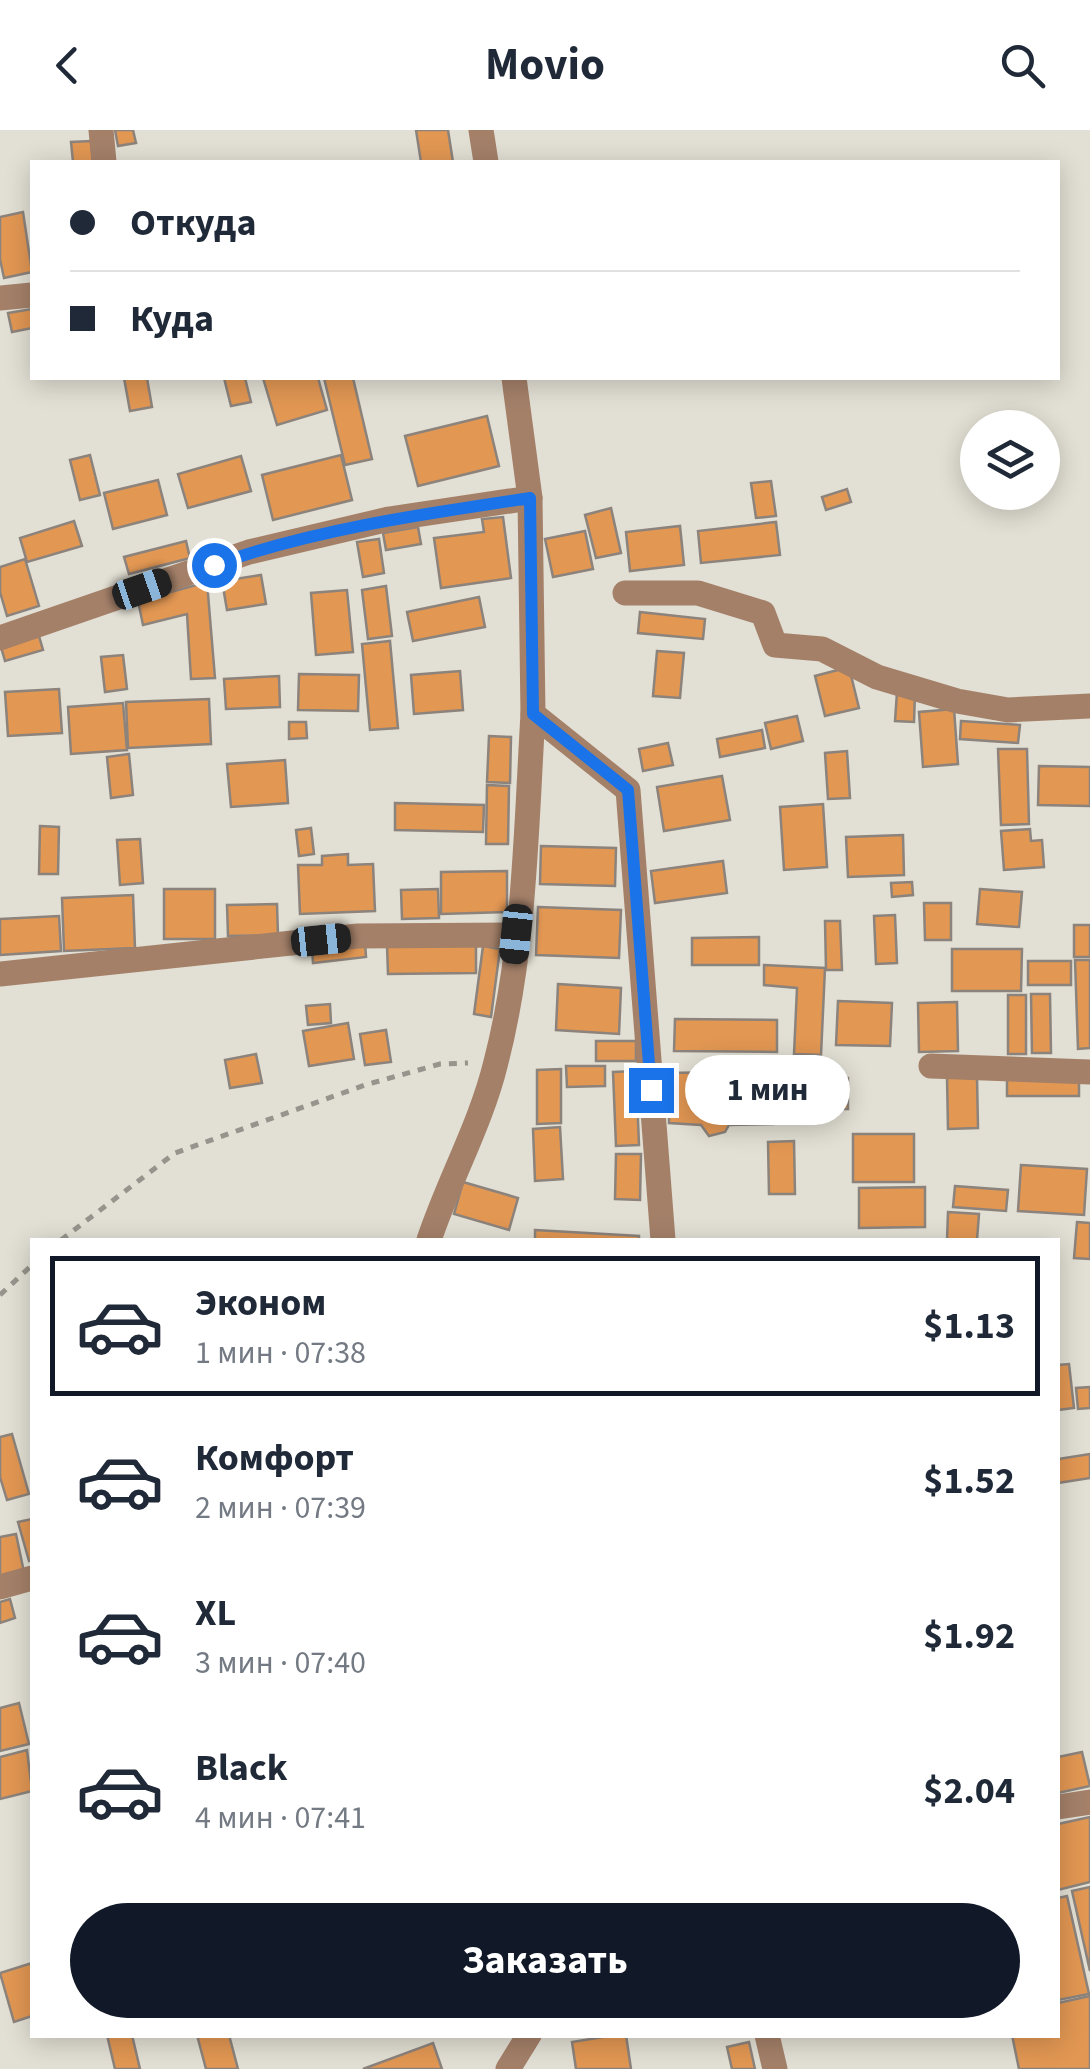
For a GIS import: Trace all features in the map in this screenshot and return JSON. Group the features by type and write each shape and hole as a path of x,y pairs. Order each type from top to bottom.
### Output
{"street":[{"path":"101,130 104,160"},
{"path":"481,130 486,160"},
{"path":"0,298 30,295"},
{"path":"429,1238 474,1132 496,1062 516,934 533,714 530,498 514,380"},
{"path":"0,638 249,552 389,519 530,498"},
{"path":"626,592 698,593 763,613 775,645 822,650 877,678 957,700 1008,710 1090,706"},
{"path":"533,714 628,790 663,1238"},
{"path":"0,974 358,936 516,934"},
{"path":"931,1066 1090,1072"},
{"path":"0,1588 30,1580"},
{"path":"1060,1807 1090,1802"},
{"path":"508,2069 528,2038"},
{"path":"768,2038 775,2069"}],"path":[{"path":"63,1238 175,1153 364,1084 440,1064 496,1062"},
{"path":"0,1295 30,1268"}],"building":[{"path":"115,130 133,130 136,143 118,146"},
{"path":"416,130 448,130 453,160 421,160"},
{"path":"91,141 93,160 73,160 71,142"},
{"path":"23,212 30,272 4,278 0,217"},
{"path":"30,309 30,328 12,332 8,313"},
{"path":"124,380 147,380 152,407 130,411"},
{"path":"224,380 246,380 251,402 231,406"},
{"path":"264,380 319,380 327,410 277,425"},
{"path":"324,380 353,380 372,459 345,465"},
{"path":"487,416 499,466 418,486 405,436"},
{"path":"90,455 100,495 80,500 70,460"},
{"path":"341,455 352,500 273,520 262,475"},
{"path":"241,456 251,491 188,508 178,474"},
{"path":"158,480 167,515 113,529 104,493"},
{"path":"771,481 776,516 756,518 751,483"},
{"path":"847,489 851,502 826,510 822,497"},
{"path":"611,508 621,553 596,558 585,515"},
{"path":"503,517 511,578 441,588 434,538 484,532 482,519"},
{"path":"74,521 82,546 27,562 20,538"},
{"path":"776,522 780,555 701,563 698,531"},
{"path":"680,526 684,565 630,571 626,532"},
{"path":"418,527 421,544 386,550 383,533"},
{"path":"585,531 593,569 553,577 545,539"},
{"path":"379,539 384,573 363,577 357,542"},
{"path":"186,541 190,558 129,574 124,557"},
{"path":"25,559 39,606 7,616 0,592 0,567"},
{"path":"261,575 266,604 227,610 222,581"},
{"path":"207,582 215,678 191,679 187,614 143,625 138,601"},
{"path":"386,586 392,636 368,639 362,590"},
{"path":"347,590 353,652 316,655 311,593"},
{"path":"479,597 485,627 413,641 407,612"},
{"path":"640,612 705,619 703,639 638,633"},
{"path":"39,636 43,650 5,661 1,647"},
{"path":"390,641 398,728 370,730 362,644"},
{"path":"657,651 684,653 680,698 653,696"},
{"path":"123,655 127,689 105,692 101,657"},
{"path":"849,667 859,708 825,716 815,676"},
{"path":"460,671 463,710 414,714 411,675"},
{"path":"299,674 359,675 358,711 298,710"},
{"path":"279,676 280,707 226,709 224,679"},
{"path":"59,689 62,733 8,736 5,692"},
{"path":"897,692 915,693 914,722 895,721"},
{"path":"209,699 211,744 128,748 126,702"},
{"path":"123,703 127,750 71,754 68,707"},
{"path":"954,709 958,764 923,767 919,712"},
{"path":"797,716 803,741 771,749 765,723"},
{"path":"961,721 1020,725 1018,743 960,739"},
{"path":"289,722 306,722 307,738 289,739"},
{"path":"762,730 765,748 720,757 717,739"},
{"path":"489,736 511,737 510,783 487,782"},
{"path":"668,743 673,765 643,771 639,749"},
{"path":"998,749 1027,749 1029,824 1001,825"},
{"path":"847,751 850,798 828,799 825,753"},
{"path":"129,754 133,795 111,798 107,757"},
{"path":"285,760 288,803 231,807 227,764"},
{"path":"1039,766 1090,767 1090,806 1038,805"},
{"path":"722,776 730,820 664,831 657,787"},
{"path":"487,785 509,786 508,844 486,844"},
{"path":"395,803 484,805 483,832 395,830"},
{"path":"823,804 827,867 784,870 780,807"},
{"path":"40,826 59,827 58,874 39,874"},
{"path":"311,828 314,854 299,856 296,830"},
{"path":"1030,829 1031,841 1042,840 1044,867 1004,870 1001,831"},
{"path":"903,835 904,875 848,877 846,837"},
{"path":"140,839 143,883 120,885 117,840"},
{"path":"541,846 616,848 615,886 540,884"},
{"path":"348,854 348,865 373,864 375,911 300,914 298,865 322,865 322,856"},
{"path":"723,861 727,893 655,903 651,871"},
{"path":"507,871 507,912 441,914 441,872"},
{"path":"912,882 913,895 892,897 891,883"},
{"path":"164,889 215,889 215,939 164,939"},
{"path":"438,889 439,918 402,919 401,890"},
{"path":"980,889 1022,892 1019,927 977,924"},
{"path":"133,895 135,948 64,951 62,898"},
{"path":"924,903 951,903 951,940 925,940"},
{"path":"277,904 278,935 228,936 227,905"},
{"path":"538,907 621,910 619,958 536,955"},
{"path":"895,915 897,963 876,964 874,916"},
{"path":"59,916 61,951 0,955 0,919"},
{"path":"825,921 840,921 842,970 826,970"},
{"path":"1074,925 1090,925 1090,957 1074,957"},
{"path":"759,937 759,965 692,965 692,938"},
{"path":"365,942 366,957 313,963 312,948"},
{"path":"387,945 476,945 476,973 388,974"},
{"path":"483,946 500,949 491,1017 474,1014"},
{"path":"952,949 1022,949 1021,991 952,991"},
{"path":"1075,960 1090,960 1090,1048 1078,1049"},
{"path":"1028,961 1071,961 1071,985 1028,985"},
{"path":"764,965 825,968 821,1055 794,1054 797,988 764,985"},
{"path":"558,984 621,988 619,1034 556,1030"},
{"path":"1031,994 1050,994 1051,1053 1032,1053"},
{"path":"1008,995 1026,995 1026,1054 1008,1054"},
{"path":"838,1001 892,1003 890,1046 836,1045"},
{"path":"957,1002 958,1051 919,1052 918,1003"},
{"path":"330,1004 331,1023 308,1025 306,1006"},
{"path":"675,1019 777,1020 777,1052 674,1051"},
{"path":"348,1023 354,1059 309,1066 303,1031"},
{"path":"386,1030 391,1062 365,1065 360,1034"},
{"path":"596,1041 636,1041 636,1061 596,1061"},
{"path":"256,1054 262,1083 230,1088 225,1060"},
{"path":"566,1066 605,1066 605,1086 567,1087"},
{"path":"561,1069 561,1123 537,1124 537,1070"},
{"path":"636,1071 639,1145 616,1146 613,1072"},
{"path":"773,1071 773,1124 729,1125 725,1132 709,1136 701,1125 669,1123 669,1073"},
{"path":"1007,1076 1079,1076 1079,1096 1007,1096"},
{"path":"947,1077 977,1077 978,1128 948,1129"},
{"path":"789,1078 848,1078 848,1109 789,1110"},
{"path":"560,1127 563,1179 535,1181 533,1129"},
{"path":"853,1134 914,1134 914,1182 853,1182"},
{"path":"794,1141 795,1194 769,1194 768,1142"},
{"path":"616,1154 641,1154 640,1200 615,1199"},
{"path":"1021,1165 1087,1169 1084,1215 1018,1211"},
{"path":"463,1182 518,1198 509,1230 454,1214"},
{"path":"955,1186 1008,1190 1006,1211 953,1207"},
{"path":"925,1187 925,1227 859,1228 859,1188"},
{"path":"948,1212 979,1214 977,1238 947,1238"},
{"path":"1077,1222 1090,1223 1090,1259 1074,1258"},
{"path":"535,1230 639,1236 639,1238 535,1238"},
{"path":"1069,1364 1074,1408 1060,1410 1060,1365"},
{"path":"1090,1387 1090,1408 1078,1409 1076,1388"},
{"path":"12,1434 29,1494 7,1500 0,1477 0,1437"},
{"path":"1090,1454 1090,1478 1060,1483 1060,1459"},
{"path":"30,1519 29,1561 18,1522"},
{"path":"16,1534 24,1572 0,1578 0,1537"},
{"path":"10,1599 15,1618 0,1623 0,1602"},
{"path":"19,1703 29,1744 0,1751 0,1708"},
{"path":"27,1750 30,1792 0,1799 0,1757"},
{"path":"1082,1752 1090,1786 1060,1793 1060,1757"},
{"path":"1090,1817 1090,1882 1060,1890 1060,1824"},
{"path":"1090,1887 1090,1971 1072,1891"},
{"path":"1067,1896 1089,1994 1060,2000 1060,1898"},
{"path":"30,1964 30,2017 14,2022 0,1973"},
{"path":"1090,1996 1090,2069 1019,2069 1013,2038 1060,2038 1060,2003"},
{"path":"108,2038 133,2038 140,2069 115,2069"},
{"path":"198,2038 230,2038 238,2069 206,2069"},
{"path":"626,2038 631,2069 576,2069 572,2042"},
{"path":"749,2042 755,2069 732,2069 727,2047"},
{"path":"433,2043 442,2069 363,2069"}],"route":[{"path":"214,565 249,552 389,519 530,498 533,714 628,790 651,1090"}]}
